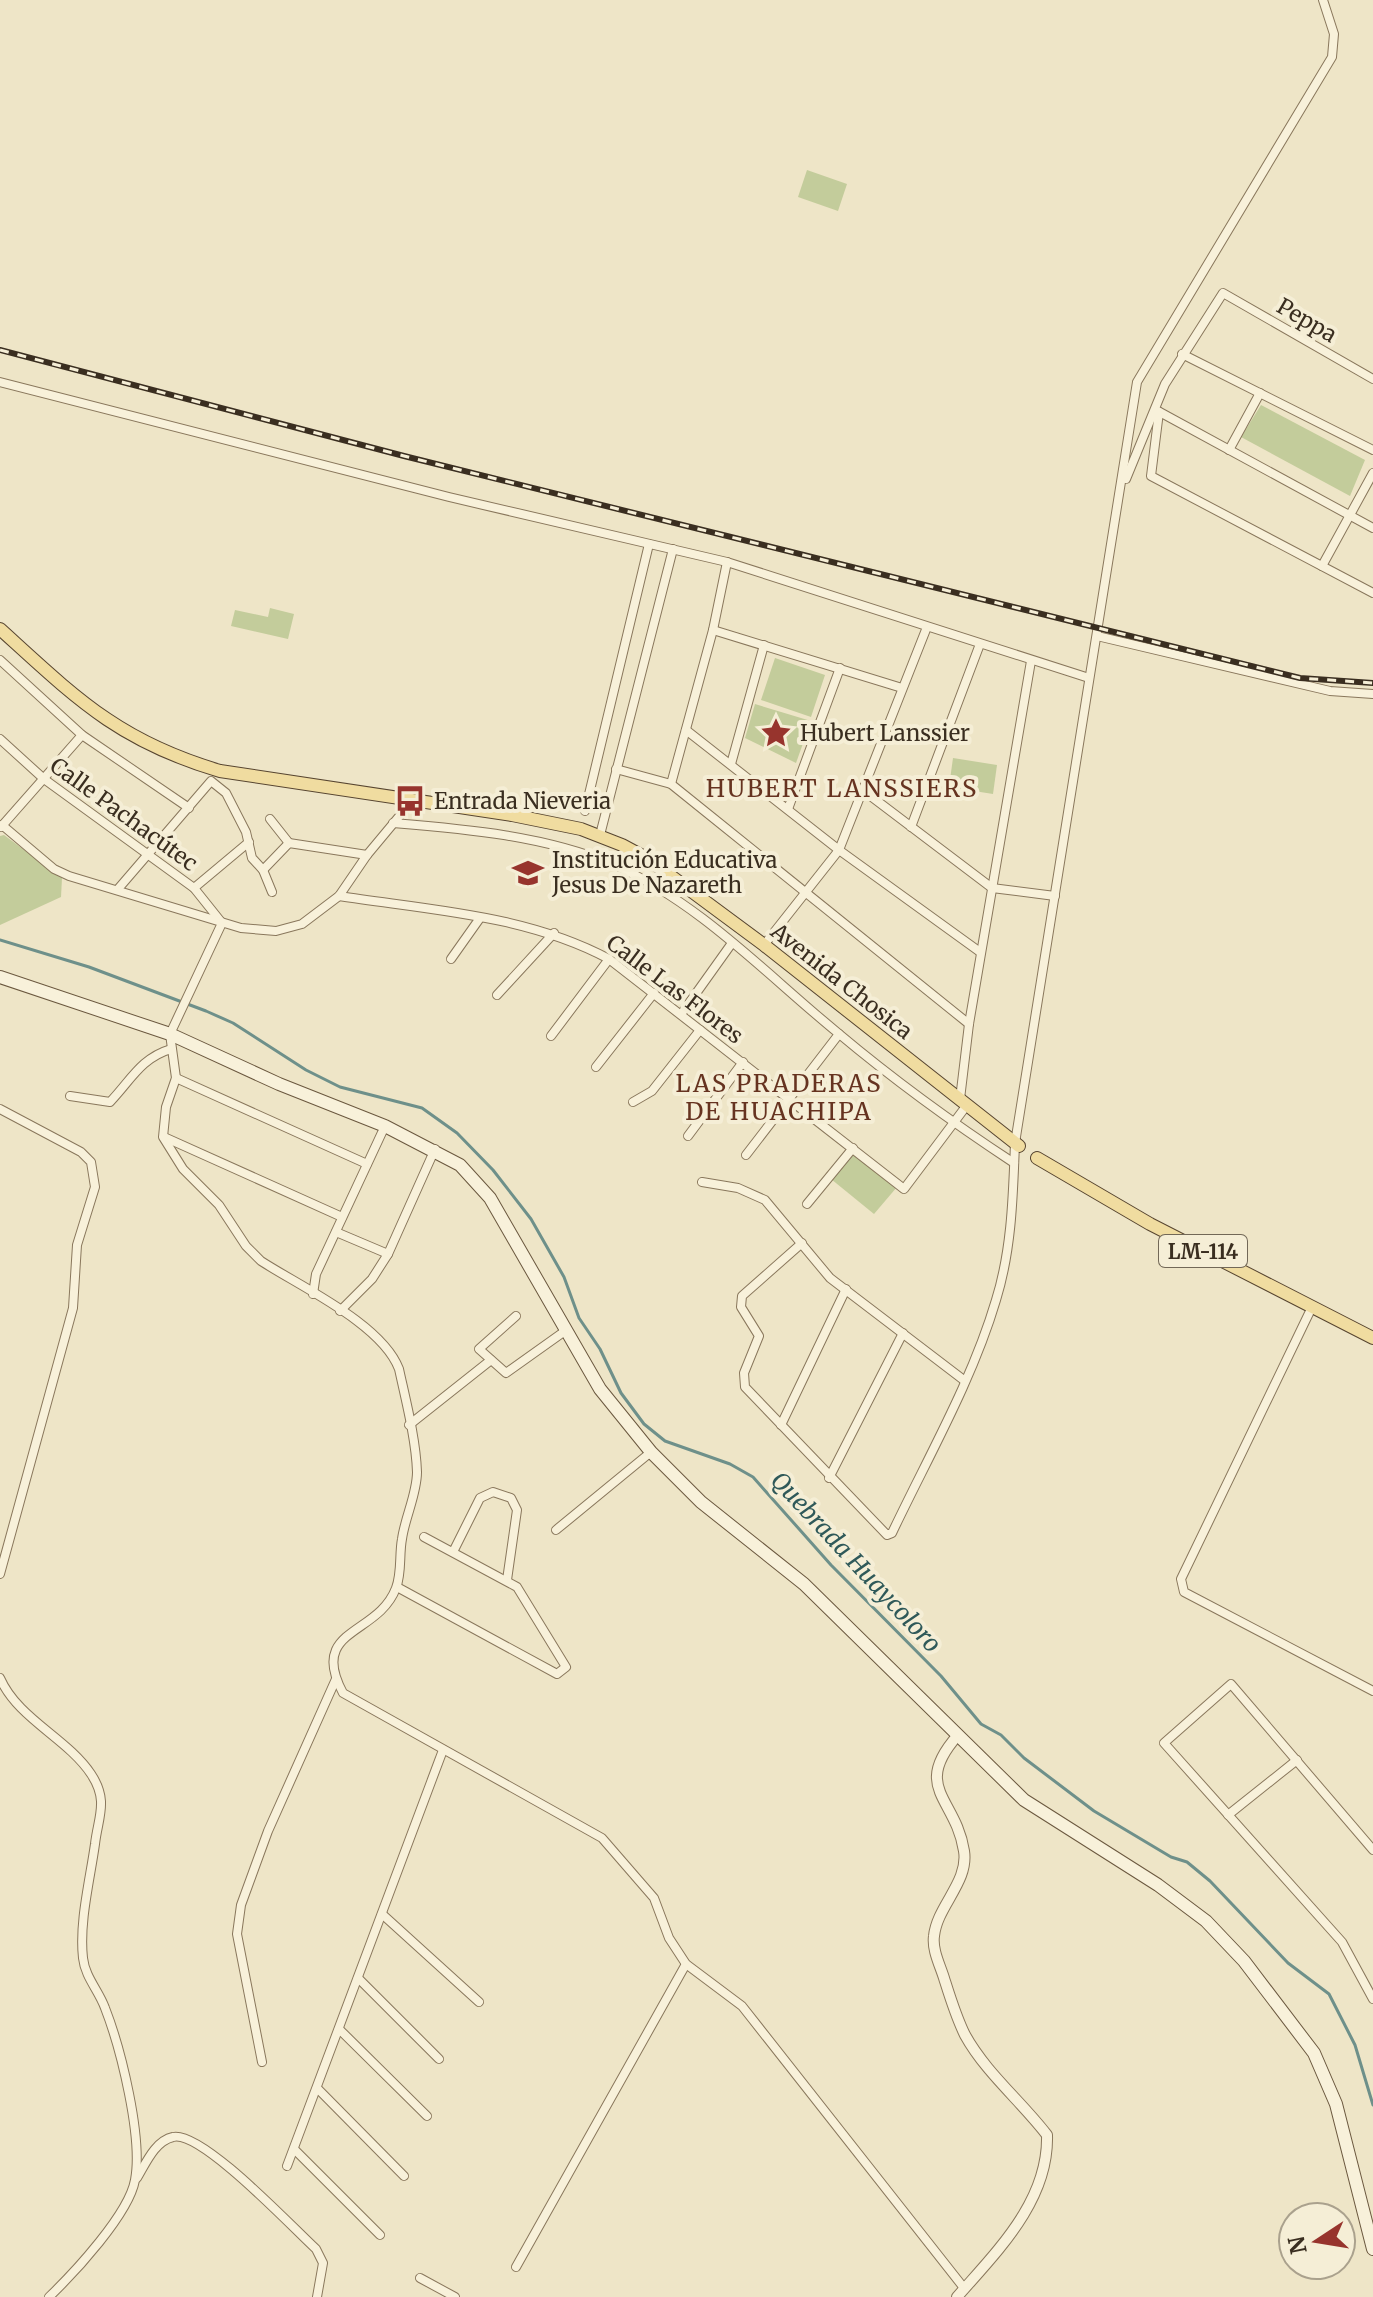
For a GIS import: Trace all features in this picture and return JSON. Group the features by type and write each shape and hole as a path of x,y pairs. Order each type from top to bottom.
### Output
{"main road":[{"name":"Avenida Chosica","path":"0,629 79,701 130,737 176,758 220,771 512,815 600,835 648,859 764,945 1037,1158 1150,1224 1373,1338"},
{"path":"0,977 170,1034 279,1084 385,1126 435,1149 460,1165 490,1198 565,1331 614,1410 651,1452 701,1502 804,1584 1024,1800 1158,1885 1206,1921 1244,1961 1314,2053 1345,2127 1373,2249"}],"street":[{"path":"802,1243 742,1296 741,1307 759,1336 758,1345 744,1373 745,1387 882,1532 892,1533 965,1381 997,1297 1011,1223 1014,1163 1137,382 1332,57 1335,41 1323,0"},
{"name":"Peppa","path":"1182,354 1223,293 1373,379"},
{"path":"1121,491 1182,354 1373,450"},
{"path":"0,382 727,562 1089,678"},
{"path":"1229,450 1260,393"},
{"path":"1157,411 1373,528"},
{"path":"1157,411 1151,476 1373,593"},
{"path":"1322,566 1373,473"},
{"path":"585,811 649,544"},
{"path":"600,835 673,549"},
{"path":"671,784 713,630 727,562"},
{"path":"764,945 839,850 927,627"},
{"path":"713,630 902,688"},
{"path":"1097,636 1330,691 1373,694"},
{"path":"911,827 980,644"},
{"path":"731,764 764,645"},
{"path":"0,660 82,735 189,808"},
{"path":"953,1124 964,1102 969,1024 1031,661"},
{"path":"788,809 840,668"},
{"path":"686,730 839,850 980,952"},
{"path":"82,735 1,826 54,869 222,923 276,931 302,924 339,896 367,855 412,801"},
{"name":"Calle Pachacútec","path":"0,739 44,779 194,888 222,923"},
{"path":"616,769 671,784 969,1024"},
{"path":"118,889 150,856 211,781 226,793 249,842 252,858 263,870 272,892"},
{"path":"864,791 992,888 1055,896"},
{"path":"270,819 289,843 367,855"},
{"path":"393,823 504,836 586,854 643,880 732,943 839,1034 953,1124 1014,1163"},
{"path":"194,888 249,842"},
{"path":"263,870 289,843"},
{"name":"Calle Las Flores","path":"339,896 554,933 609,959 904,1189 953,1124"},
{"path":"451,959 480,918"},
{"path":"222,923 170,1034 176,1078 166,1107 163,1137 183,1169 219,1205 246,1246 261,1261 372,1333 394,1357 417,1474 402,1538 397,1587 372,1621 341,1637 333,1654 336,1679 343,1693 602,1838 654,1898 669,1938 686,1964 742,2006 961,2293 1014,2230 1035,2192 1047,2135 982,2060 965,2035 936,1952 936,1927 963,1870 965,1856 962,1838 937,1785 939,1756 958,1735"},
{"path":"497,995 554,933"},
{"path":"682,1013 732,943"},
{"path":"551,1036 609,959"},
{"path":"596,1067 654,993"},
{"path":"633,1102 652,1091 700,1030"},
{"path":"746,1155 839,1034"},
{"path":"70,1096 110,1102 132,1079 144,1059 171,1049"},
{"path":"688,1136 743,1062"},
{"path":"176,1078 367,1164"},
{"path":"0,1109 81,1152 91,1162 95,1187 77,1245 73,1308 0,1574"},
{"path":"313,1294 316,1274 385,1126"},
{"path":"163,1137 342,1217"},
{"path":"807,1204 853,1148"},
{"path":"340,1311 372,1279 388,1254 435,1149"},
{"path":"702,1182 738,1188 765,1200 830,1278 965,1381"},
{"path":"336,1232 388,1254"},
{"path":"781,1425 846,1289"},
{"path":"1312,1307 1181,1586 1184,1592 1373,1691"},
{"path":"516,1316 479,1349 506,1373 565,1331"},
{"path":"829,1478 903,1333"},
{"path":"409,1425 491,1360"},
{"path":"556,1530 651,1452"},
{"path":"453,1552 480,1498 493,1492 511,1498 517,1510 507,1580"},
{"path":"397,1587 557,1674 563,1672 565,1660 517,1587 424,1537"},
{"path":"0,1678 23,1709 91,1774 100,1796 103,1817 95,1840 82,1934 83,1960 105,2008 135,2123 135,2182"},
{"path":"262,2062 237,1934 241,1905 268,1831 336,1679"},
{"path":"1373,1850 1231,1684 1164,1743 1342,1942 1373,1999"},
{"path":"287,2166 443,1750"},
{"path":"1228,1815 1297,1760"},
{"path":"382,1914 479,2002"},
{"path":"516,2267 686,1964"},
{"path":"1363,1976 1373,1971"},
{"path":"358,1978 439,2059"},
{"path":"339,2029 427,2116"},
{"path":"317,2088 404,2176"},
{"path":"49,2297 120,2212 158,2146 172,2137 189,2137 216,2156 316,2249 323,2263 317,2297"},
{"path":"294,2149 380,2235"},
{"path":"420,2278 455,2297"}],"green space":[{"path":"807,170 847,184 838,211 798,197"},
{"path":"1261,405 1365,460 1350,496 1241,437"},
{"path":"270,608 294,614 288,639 231,626 235,610 268,617"},
{"path":"775,658 825,675 811,717 761,700"},
{"path":"755,704 811,721 796,763 745,738"},
{"path":"953,758 997,765 993,794 949,787"},
{"path":"4,835 62,878 61,897 0,925 0,836"},
{"path":"854,1152 897,1187 874,1214 831,1179"}],"waterway":[{"name":"Quebrada Huaycoloro","path":"0,940 89,967 206,1011 233,1023 306,1070 340,1087 422,1108 457,1133 493,1170 531,1219 564,1277 579,1318 600,1349 621,1393 644,1424 665,1441 730,1464 753,1477 831,1565 941,1676 981,1724 1001,1735 1024,1758 1094,1811 1171,1857 1187,1862 1210,1881 1288,1963 1329,1994 1355,2045 1373,2105"}],"railway":[{"path":"0,350 404,456 1300,678 1373,683"}],"place":[{"name":"Hubert Lanssier","path":"776,733"},
{"name":"Entrada Nieveria","path":"410,801"},
{"name":"Institución Educativa Jesus De Nazareth","path":"528,873"}],"district":[{"name":"HUBERT LANSSIERS","path":"842,788"},
{"name":"LAS PRADERAS DE HUACHIPA","path":"779,1097"}]}
